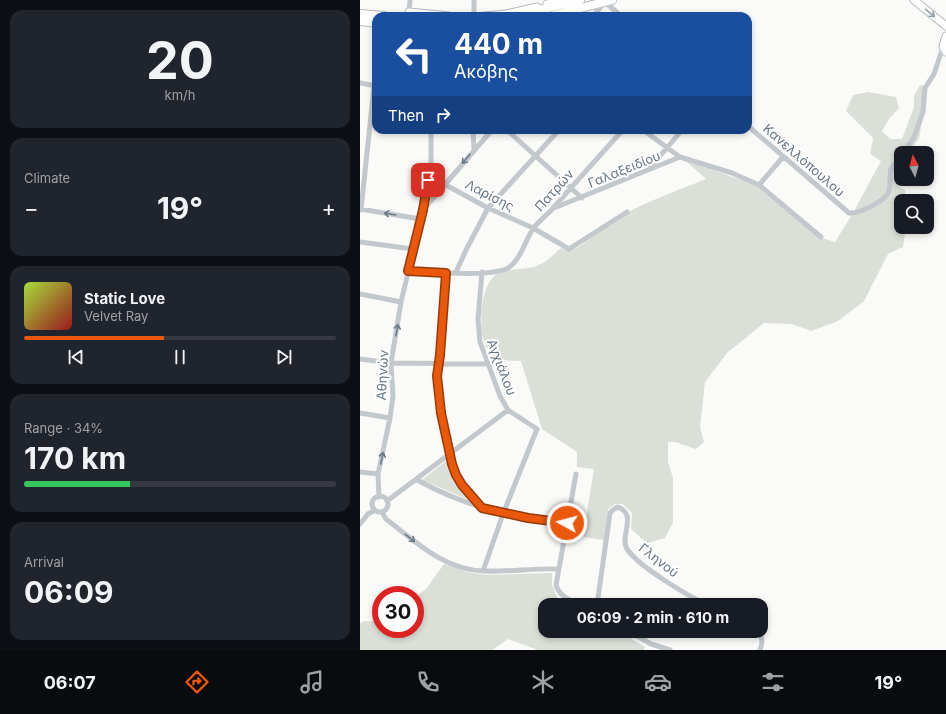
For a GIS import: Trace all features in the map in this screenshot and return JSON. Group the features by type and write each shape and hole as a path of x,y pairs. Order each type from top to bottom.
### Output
{"main road":[{"path":"531,12 580,0"},
{"path":"566,12 609,1"},
{"path":"360,14 372,15"},
{"path":"360,21 372,22"}],"street":[{"path":"409,12 410,0"},
{"path":"474,0 474,12"},
{"path":"514,12 562,0"},
{"path":"914,0 946,26"},
{"path":"597,12 609,1 618,12"},
{"path":"908,146 914,137 923,112 925,88 934,74 945,50 946,36"},
{"path":"360,83 372,85"},
{"path":"372,112 361,209 420,219"},
{"name":"Κανελλόπουλου","path":"752,130 783,158 846,211 851,213 860,212 886,197 889,192 891,169"},
{"path":"423,210 431,165 431,134"},
{"path":"473,134 474,149"},
{"path":"423,210 488,134"},
{"path":"511,134 582,198"},
{"path":"456,272 488,208 555,134"},
{"name":"Πατρών","path":"482,272 506,269 512,265 533,228 554,208 571,187 620,134"},
{"path":"649,134 680,157 742,177 759,185 821,237"},
{"path":"648,170 678,134"},
{"name":"Γαλαξειδίου","path":"554,208 582,198 680,157"},
{"path":"759,185 783,158"},
{"name":"Λαρίσης","path":"431,165 436,177 444,184 488,208 533,228 569,249 627,212"},
{"path":"894,165 891,169 894,170"},
{"name":"Αθηνών","path":"379,496 378,474 390,418 393,396 391,363 401,302 423,210"},
{"path":"360,242 413,250"},
{"path":"408,271 446,273 482,272"},
{"name":"Αγχιάλου","path":"482,272 478,330 480,342 500,396 508,410 537,429 503,514"},
{"path":"446,273 438,363 438,392 454,470 462,485 482,508"},
{"path":"360,294 401,302"},
{"path":"360,359 391,363 488,364"},
{"path":"387,501 417,480 508,410"},
{"path":"360,413 390,418"},
{"path":"360,472 378,474"},
{"path":"566,598 558,592 556,585 576,474"},
{"path":"417,480 438,492 482,508 503,514 567,523"},
{"path":"375,510 373,502 379,496 384,497 387,501 387,509 382,512"},
{"name":"Γληνού","path":"598,598 610,513 618,507 622,508 627,515 628,521 625,539 627,549 644,564 674,586 695,598"},
{"path":"360,524 367,515 375,510 382,512 386,519 432,555 463,568 483,571 558,569"},
{"path":"483,571 503,514"},
{"path":"638,638 650,647 670,650"},
{"path":"760,650 763,642 762,638"}],"shaded area":[{"path":"920,85 924,86 926,95 919,139 913,146 894,146 894,186 898,186 905,190 905,194 894,194 894,234 905,234 903,247 888,254 864,301 838,321 811,331 792,324 764,323 727,353 705,382 700,427 704,442 696,449 675,442 668,442 668,462 673,478 673,522 665,538 647,543 631,529 632,513 623,504 615,504 608,509 604,540 583,537 594,469 577,467 577,452 542,429 521,361 494,360 488,349 484,341 482,331 481,314 484,294 492,279 497,274 502,272 534,267 542,264 561,248 567,250 578,247 605,226 629,212 706,179 686,161 753,184 819,237 835,242 853,213 881,161 870,154 873,138 846,111 853,95 868,92 896,97 899,108 889,119 882,131 890,139 902,139 914,107 914,96"},
{"path":"447,460 459,486 474,502 422,480"},
{"path":"444,564 467,572 487,575 552,573 552,585 558,598 538,598 538,638 630,638 645,647 644,650 538,650 508,639 492,650 360,650 360,623 364,621 372,621 372,638 424,638 424,590"}],"route":[{"path":"428,180 423,210 408,271 446,273 437,376 441,413 452,464 456,475 462,485 482,508 503,514 567,523"}]}
